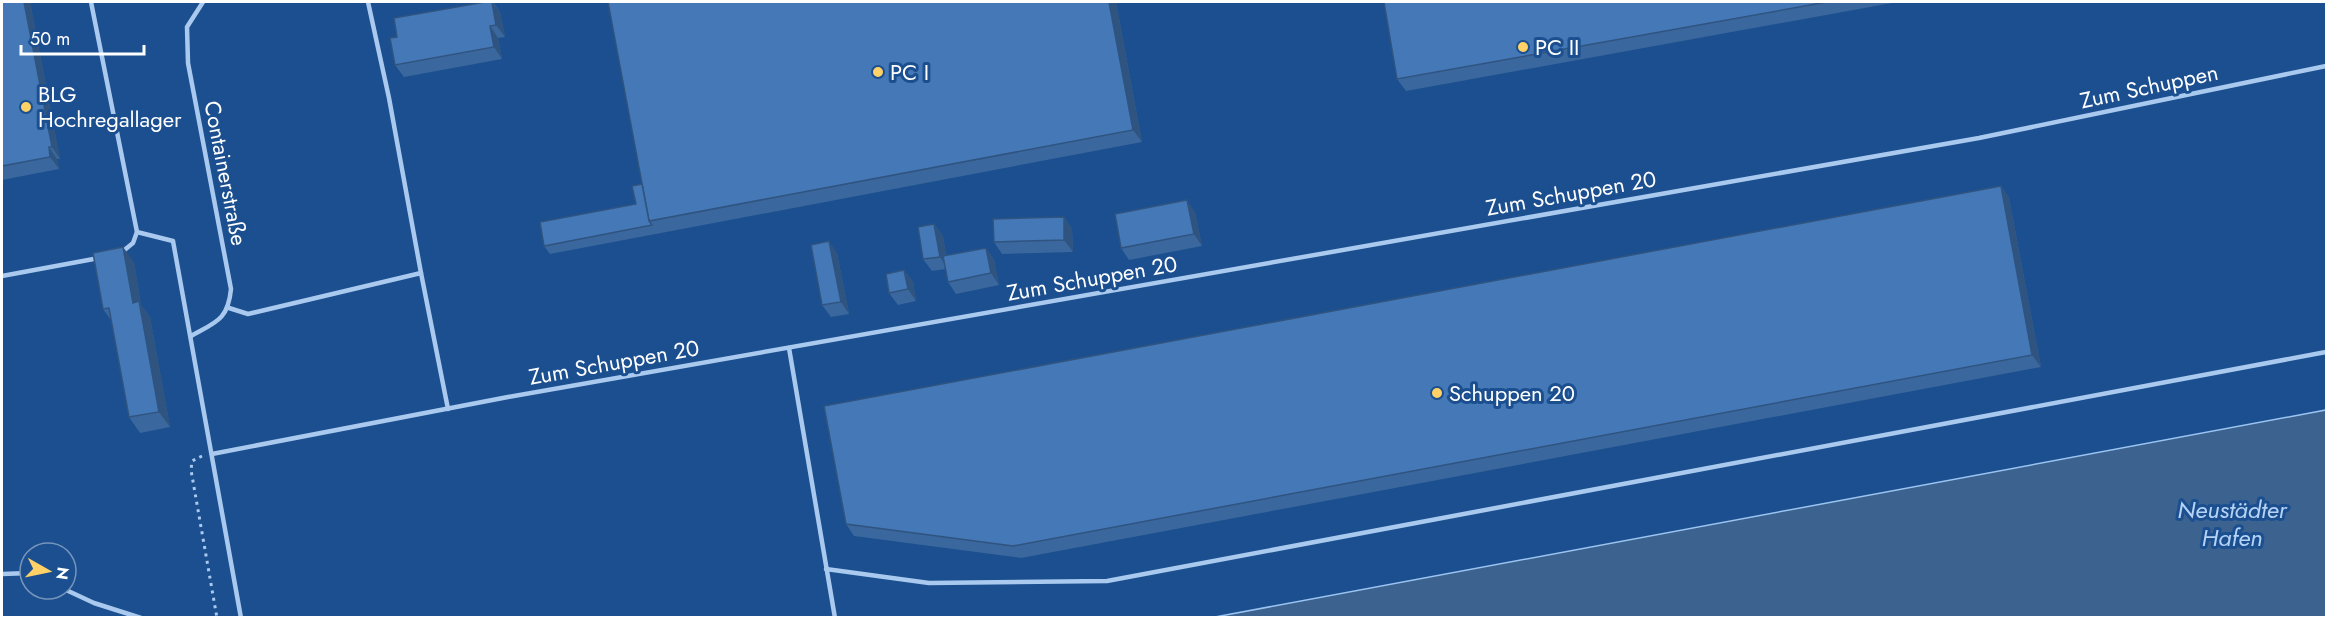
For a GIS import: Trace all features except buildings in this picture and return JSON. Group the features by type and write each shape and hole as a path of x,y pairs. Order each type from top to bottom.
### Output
{"lane":[{"path":"2,276 122,252 133,243 136,232 91,2"},
{"name":"Containerstraße","path":"203,2 187,27 188,63 231,289 229,308"},
{"path":"368,2 389,98 448,409"},
{"name":"Zum Schuppen","path":"1979,138 2326,66"},
{"name":"Zum Schuppen 20","path":"212,454 789,348 1979,138"},
{"path":"136,232 172,241 241,618"},
{"path":"191,336 220,320 229,308 248,314 421,273"},
{"path":"789,348 835,618"},
{"path":"826,569 929,583 1107,581 2326,352"},
{"path":"2,574 18,573"},
{"path":"78,595 133,617 141,618"}],"path":[{"path":"212,454 195,457 191,470 217,618"}],"water":[{"name":"Neustädter Hafen","path":"2326,410 2326,617 1215,617"}],"place":[{"name":"PC II","path":"1523,47"},
{"name":"PC I","path":"878,72"},
{"name":"BLG Hochregallager","path":"26,107"},
{"name":"Schuppen 20","path":"1437,393"}]}
